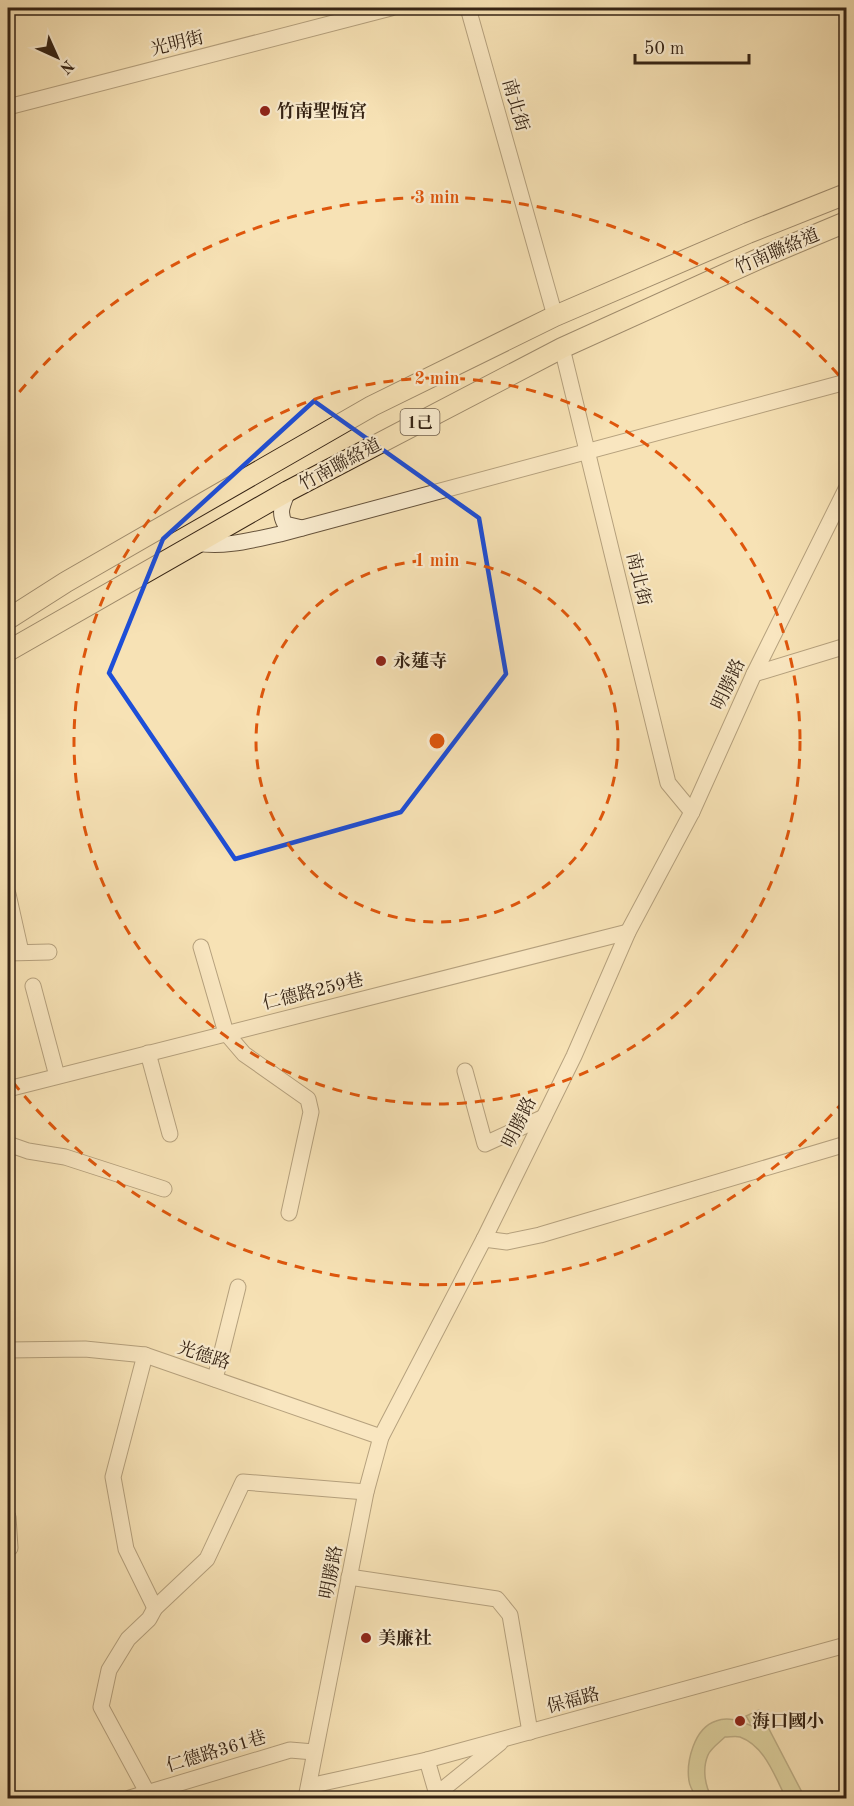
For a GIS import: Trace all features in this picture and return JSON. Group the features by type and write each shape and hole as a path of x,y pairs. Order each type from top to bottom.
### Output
{"main road":[{"name":"竹南聯絡道","path":"8,620 66,582 372,406 555,316 748,233 846,194"},
{"name":"竹南聯絡道","path":"8,651 288,491 562,348 846,222"}],"street":[{"name":"光明街","path":"8,106 391,8"},
{"name":"南北街","path":"468,8 555,316"},
{"name":"南北街","path":"562,348 668,783 692,812"},
{"path":"196,543 208,545 238,543 302,528 846,382"},
{"name":"明勝路","path":"307,1792 366,1492 381,1437 484,1239 574,1056 628,932 692,812 754,674 846,489"},
{"path":"288,491 281,508 281,517 285,524 302,528"},
{"path":"754,674 846,646"},
{"path":"8,894 14,952 49,952"},
{"name":"仁德路259巷","path":"8,1089 628,932"},
{"path":"201,947 226,1033 244,1054 308,1098 311,1112 289,1213"},
{"path":"33,986 57,1076"},
{"path":"148,1053 170,1134"},
{"path":"465,1071 485,1144 544,1117"},
{"path":"8,1144 28,1151 65,1157 164,1189"},
{"path":"484,1239 507,1242 540,1235 846,1144"},
{"path":"215,1379 238,1287"},
{"name":"光德路","path":"8,1350 85,1349 145,1355 381,1437"},
{"path":"145,1355 113,1477 126,1549 155,1608"},
{"path":"147,1792 101,1707 109,1670 128,1639 149,1619 155,1608 207,1559 243,1482 366,1492"},
{"path":"8,1517 10,1548"},
{"path":"350,1577 497,1599 510,1615 530,1732"},
{"name":"保福路","path":"307,1792 846,1645"},
{"path":"427,1760 435,1797 505,1739"},
{"name":"仁德路361巷","path":"130,1798 290,1750 314,1752"}],"highlighted area":[{"path":"314,401 479,518 506,674 401,812 235,859 109,673 163,539"}],"green space":[{"path":"759,1710 805,1798 786,1798 763,1755 756,1747 740,1737 725,1737 709,1752 706,1760 706,1783 712,1798 697,1798 692,1790 688,1773 690,1756 697,1738 708,1725 725,1719 752,1726 746,1716"}],"place":[{"name":"竹南聖恆宮","path":"265,111"},
{"name":"永蓮寺","path":"381,661"},
{"name":"美廉社","path":"366,1638"},
{"name":"海口國小","path":"740,1721"}]}
